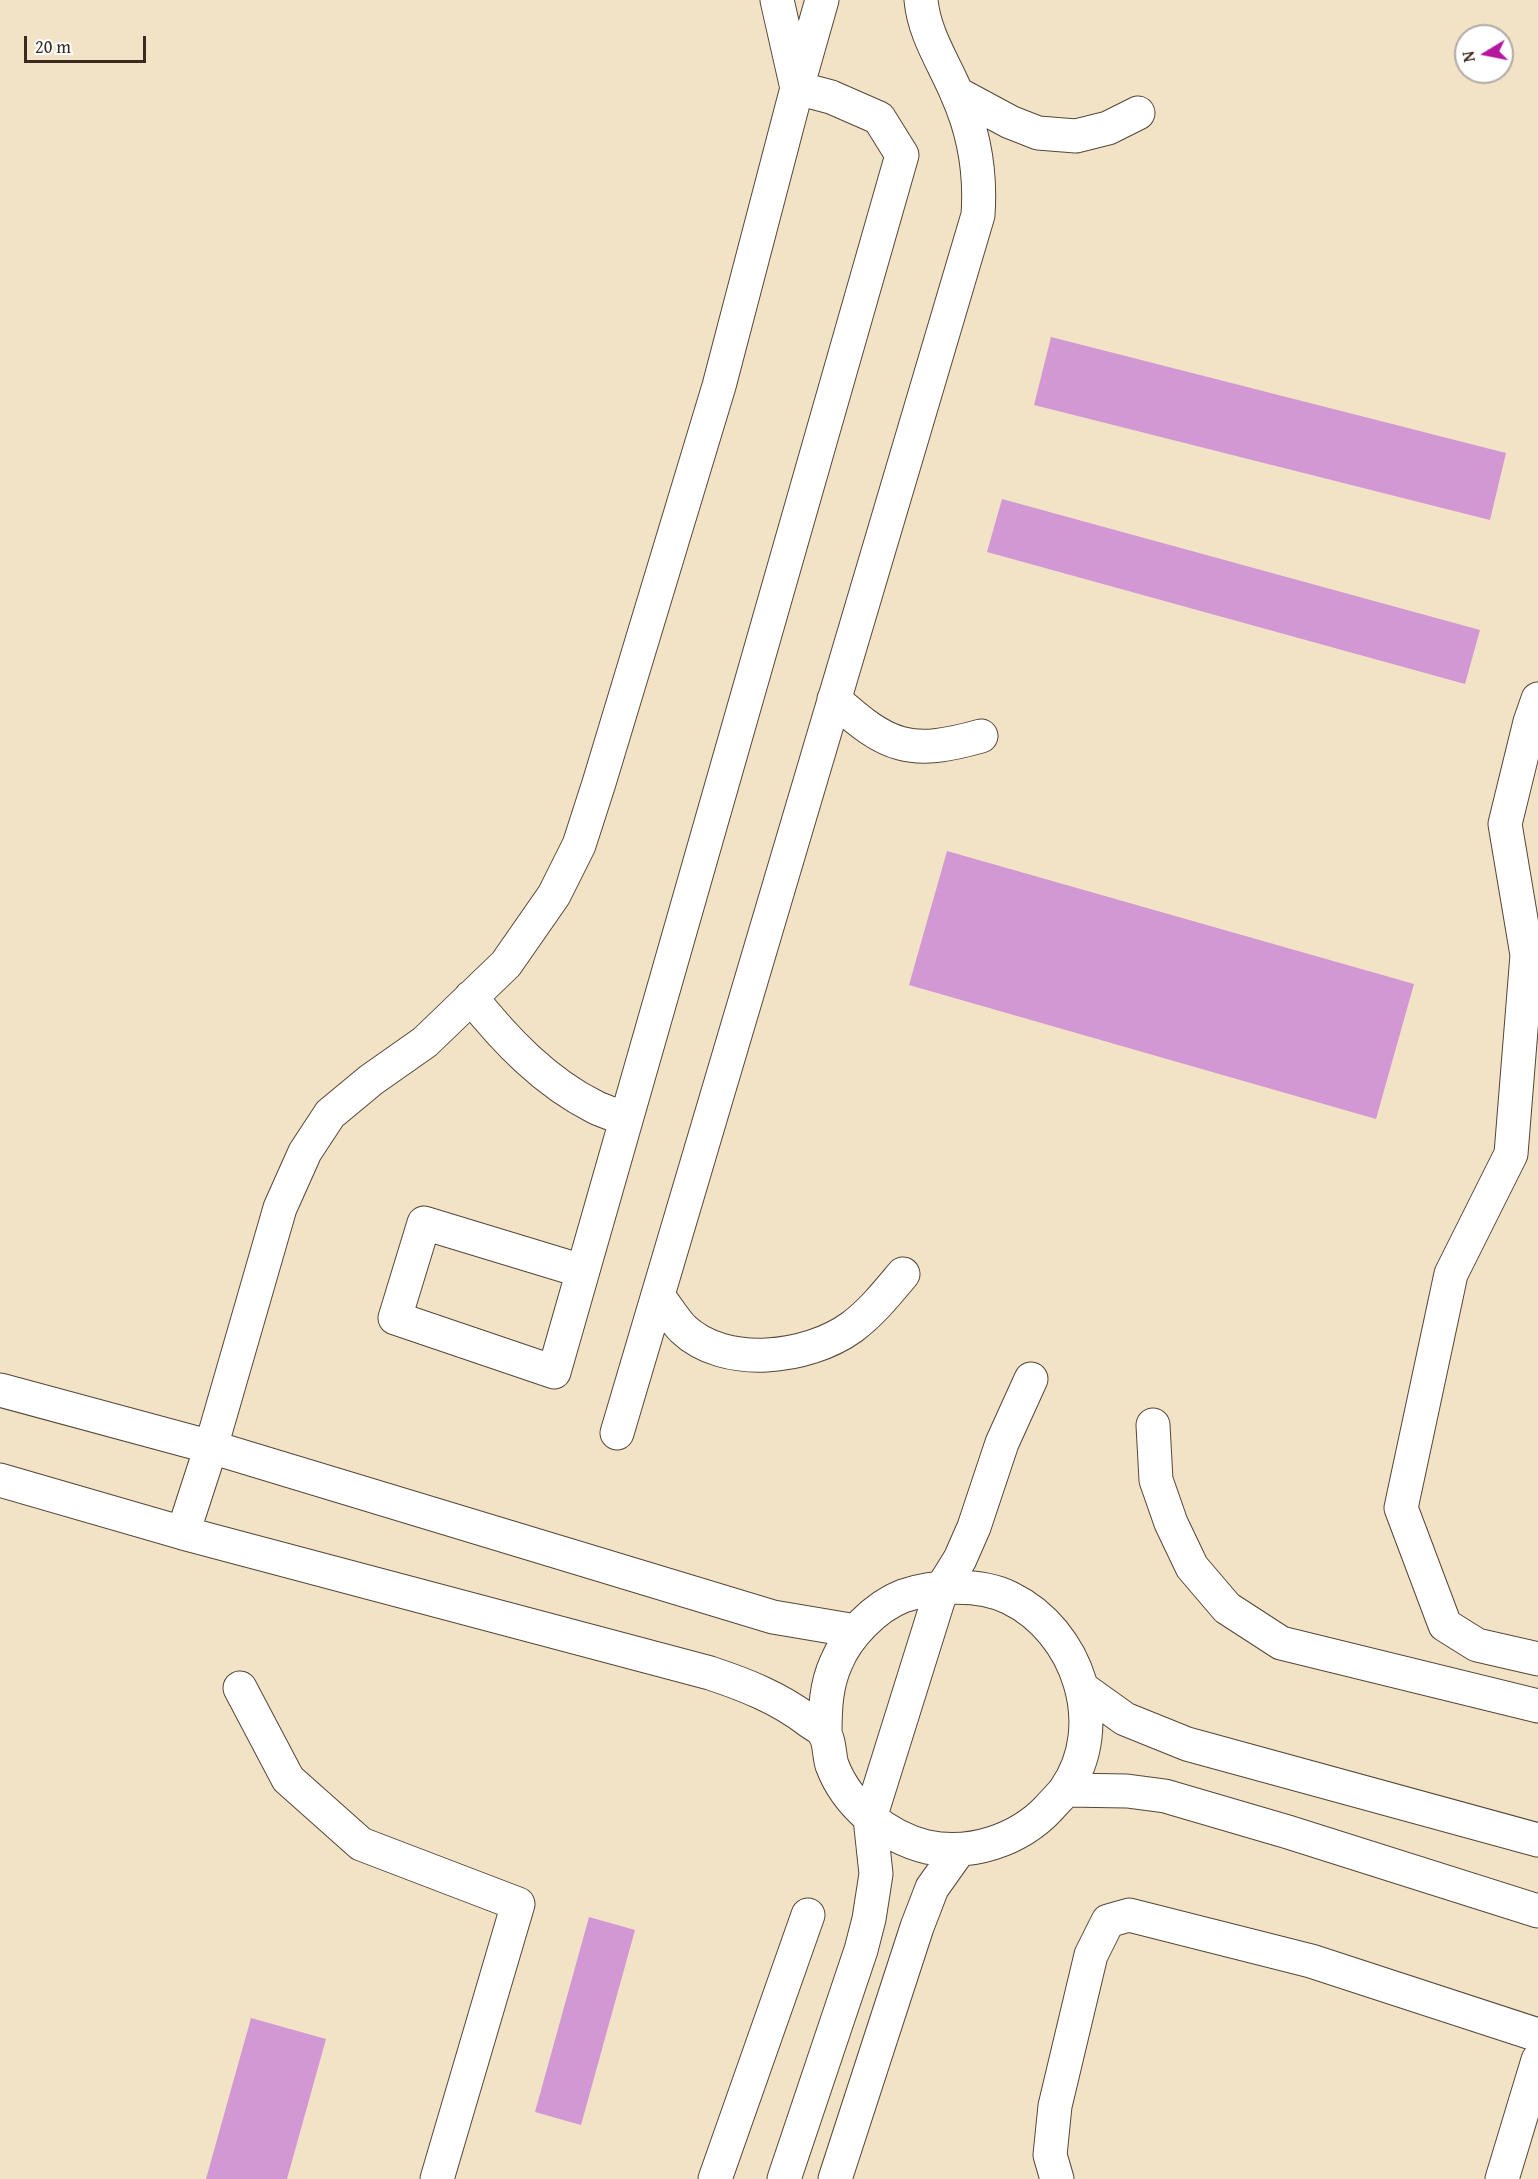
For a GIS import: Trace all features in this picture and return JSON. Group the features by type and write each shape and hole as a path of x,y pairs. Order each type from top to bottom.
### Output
{"street":[{"path":"777,0 797,88"},
{"path":"183,1533 211,1447 280,1208 305,1152 330,1114 371,1080 424,1042 506,964 554,895 579,845 719,386 822,0"},
{"path":"618,1433 978,215 980,190 975,146 958,94 939,58 922,13 921,0"},
{"path":"582,1271 424,1223 395,1318 554,1372 902,155 879,118 831,97 797,88"},
{"path":"958,94 1010,122 1048,134 1076,136 1108,128 1138,112"},
{"path":"834,699 859,721 896,742 921,747 951,745 981,736"},
{"path":"1537,1660 1477,1645 1445,1625 1401,1508 1451,1275 1511,1154 1527,956 1505,824 1530,722 1538,699"},
{"path":"471,998 496,1029 531,1063 596,1108 626,1119"},
{"path":"658,1296 683,1329 706,1345 736,1355 774,1355 812,1348 851,1328 881,1301 903,1274"},
{"path":"784,2179 861,1950 869,1919 876,1874 870,1818 942,1588 960,1559 974,1527 1002,1443 1031,1380"},
{"path":"0,1390 211,1447 773,1617 856,1631"},
{"path":"1154,1425 1156,1480 1171,1523 1192,1567 1227,1608 1281,1643 1391,1668 1538,1706"},
{"path":"0,1480 183,1533 710,1673 742,1684 788,1705 825,1733"},
{"path":"970,1586 1010,1597 1043,1620 1069,1652 1083,1689 1087,1724 1081,1758 1066,1790 1037,1821 1000,1842 959,1850 927,1847 897,1836 870,1818 848,1794 832,1766 825,1733 826,1697 836,1662 856,1631 878,1611 902,1597 942,1588 970,1586"},
{"path":"1391,1668 1537,1660"},
{"path":"240,1688 288,1779 361,1844 518,1904 437,2179"},
{"path":"1083,1689 1125,1719 1187,1744 1538,1840"},
{"path":"1066,1790 1127,1791 1165,1797 1288,1832 1538,1911"},
{"path":"835,2179 917,1927 932,1888 959,1850"},
{"path":"715,2179 808,1915"},
{"path":"1057,2179 1050,2155 1055,2106 1091,1955 1108,1921 1129,1915 1311,1961 1538,2035"},
{"path":"1502,2179 1538,2060"}],"building":[{"path":"1051,337 1506,453 1490,520 1034,405"},
{"path":"1002,499 1480,630 1465,684 987,552"},
{"path":"947,851 1414,984 1376,1119 909,985"},
{"path":"589,1917 635,1930 581,2125 535,2112"},
{"path":"251,2018 326,2039 287,2179 206,2179"}]}
